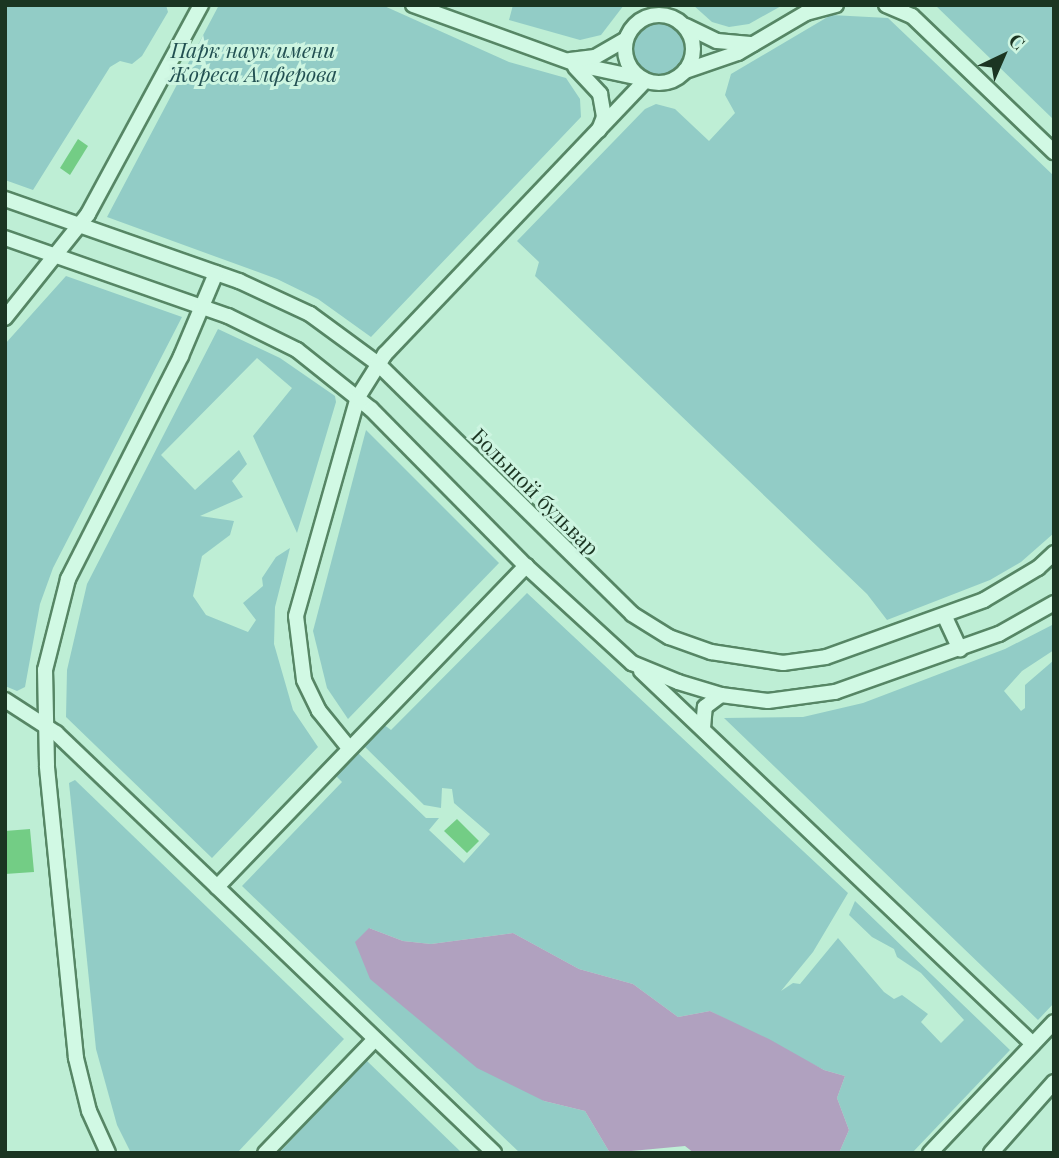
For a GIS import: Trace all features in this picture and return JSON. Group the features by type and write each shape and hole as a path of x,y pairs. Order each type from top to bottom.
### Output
{"street":[{"path":"5,318 57,257 80,225 153,102 201,5"},
{"path":"414,5 565,60 624,78 670,82 685,71 754,44 808,9 836,5"},
{"path":"886,5 910,10 1054,152"},
{"path":"565,60 595,57 625,40 634,25 648,16 666,15 716,41 754,44"},
{"path":"681,22 693,46 685,71"},
{"path":"625,40 625,57 643,79"},
{"path":"565,60 600,94 604,117 599,131"},
{"path":"349,748 318,710 304,680 296,616 358,397 378,364 599,131 643,79"},
{"name":"Большой бульвар","path":"5,199 216,273 310,314 378,364 584,570 632,614 669,636 746,660 783,663 826,657 944,615 1014,584 1054,554"},
{"path":"5,238 263,330 297,350 358,397 527,566 703,728 1033,1044"},
{"path":"108,1153 89,1111 76,1058 44,722 45,670 68,579 204,308 216,273"},
{"path":"217,887 527,566"},
{"path":"632,663 721,695 800,699 835,692 960,649 999,634 1054,603"},
{"path":"944,615 960,649"},
{"path":"703,728 705,707 721,695"},
{"path":"5,700 44,722 494,1153"},
{"path":"930,1153 1054,1021"},
{"path":"265,1153 375,1039"},
{"path":"991,1153 1054,1082"}],"green space":[{"path":"5,5 166,5 168,12 142,56 132,64 120,61 110,67 33,190 5,180"},
{"name":"Парк наук имени Жореса Алферова","path":"219,5 382,5 509,62 566,78 580,99 581,117 371,337 318,299 277,279 107,217"},
{"path":"513,5 624,5 601,35 580,40 509,20"},
{"path":"693,5 783,5 749,24 729,27 712,22"},
{"path":"935,5 1054,5 1054,120"},
{"path":"831,15 888,18 1054,176 1054,533 1021,562 990,580 887,620 867,594 535,276 539,262 517,241 645,109 656,104 675,109 709,141 735,113 725,95 731,74"},
{"path":"659,22 678,30 686,49 678,68 659,76 640,68 632,49 640,30"},
{"path":"66,276 182,317 53,568 40,604 25,687 17,691 5,686 5,344"},
{"path":"218,329 280,358 335,396 336,402 297,533 253,436 292,388 257,358 161,455 195,490 239,450 247,464 232,481 243,497 200,516 234,521 230,535 202,556 193,596 206,615 248,632 256,620 243,603 263,586 262,578 276,557 290,548 275,607 274,644 293,710 318,747 212,858 66,717 67,670 87,584"},
{"path":"366,430 499,563 348,719 327,688 313,631"},
{"path":"527,593 848,893 813,952 781,991 793,983 800,984 838,938 884,992 894,999 902,995 928,1014 921,1022 941,1043 964,1020 921,973 897,957 894,949 872,937 849,915 855,901 1010,1050 912,1153 839,1153 849,1130 837,1098 845,1076 824,1070 710,1011 678,1017 633,984 579,969 513,933 431,944 403,941 369,928 544,1101 585,1111 610,1153 520,1153 242,886 342,782 334,774 356,751 426,818 439,818 429,830 464,863 490,834 454,803 452,789 442,788 441,808 424,805 362,744 383,724 391,730"},
{"path":"1054,624 1054,650 1022,671 1004,691 1021,711 1025,708 1025,685 1054,660 1054,1003 1038,1020 724,718 803,717 863,703 1005,649"},
{"path":"75,780 344,1039 237,1153 131,1153 117,1125 96,1049 69,783"},
{"path":"366,1060 462,1153 279,1153"}],"shaded area":[{"path":"369,928 403,941 431,944 513,933 579,969 633,984 678,1017 710,1011 769,1039 824,1070 845,1076 837,1098 849,1130 839,1153 694,1153 685,1146 610,1153 585,1111 544,1101 477,1068 370,979 355,942"}],"building":[{"path":"78,139 88,146 70,175 60,168"},
{"path":"457,819 479,841 467,853 444,831"},
{"path":"30,829 34,872 5,874 5,831"}]}
